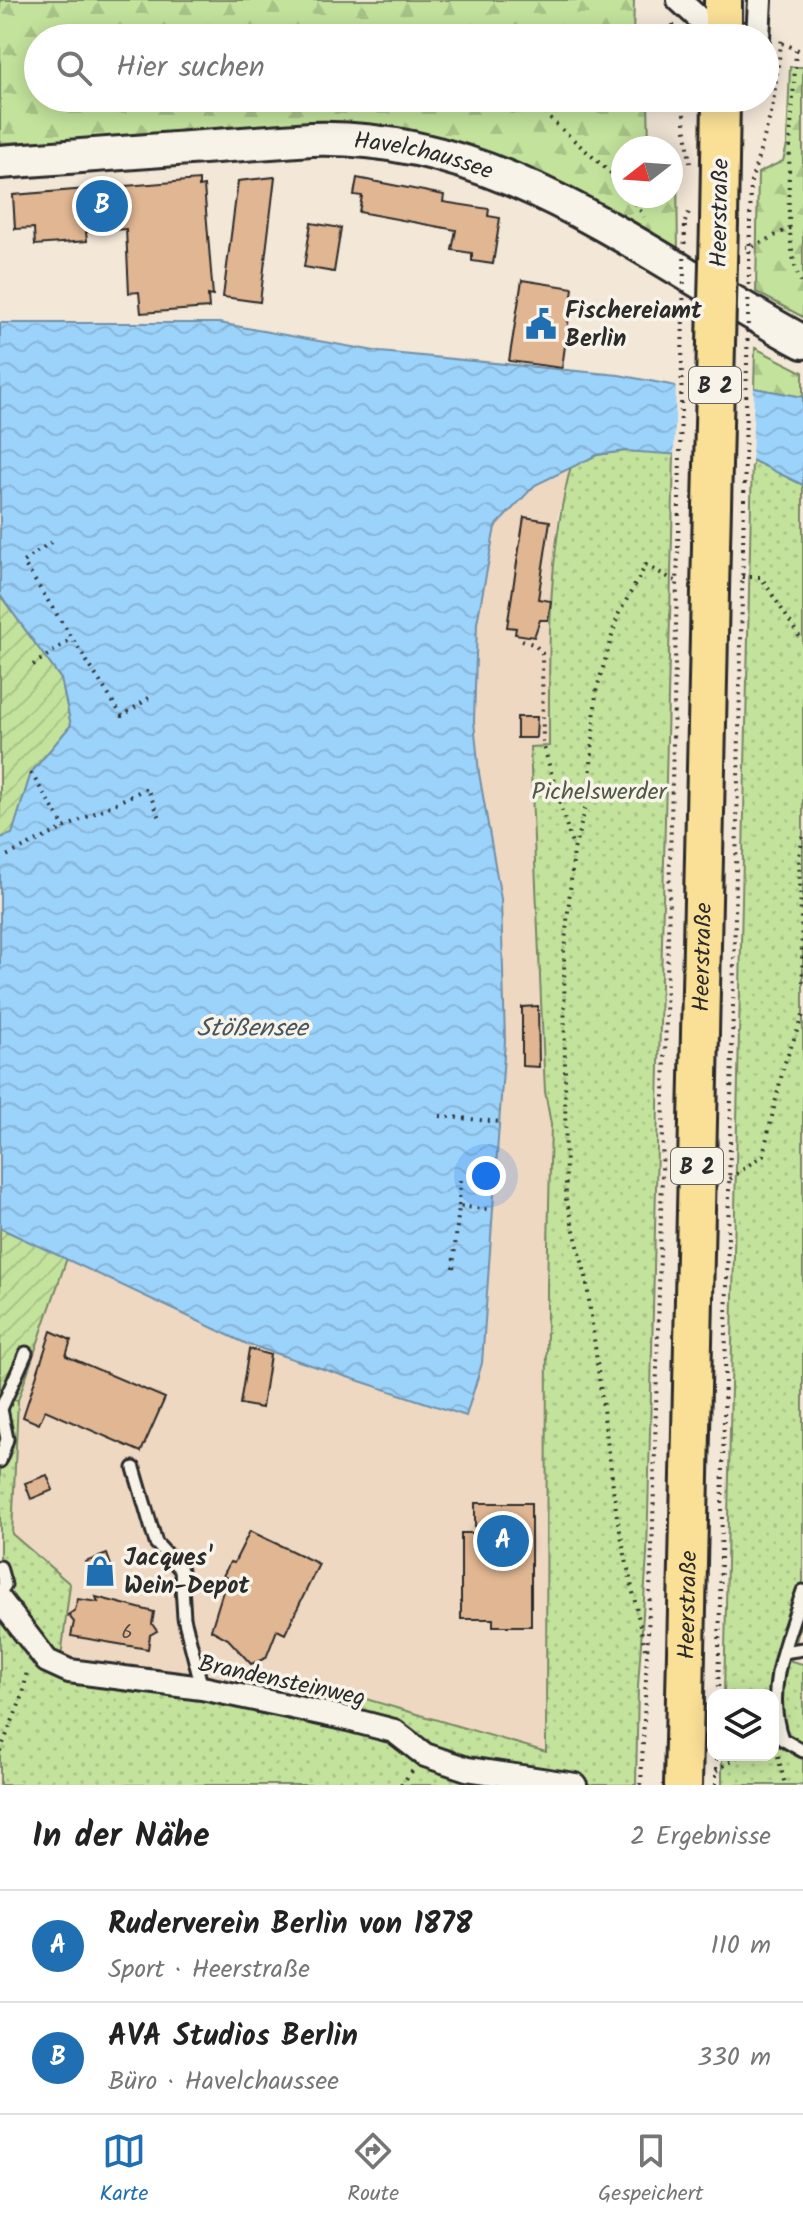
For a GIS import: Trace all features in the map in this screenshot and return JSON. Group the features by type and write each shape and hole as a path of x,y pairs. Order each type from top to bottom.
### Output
{"main road":[{"path":"722,24 723,0"},
{"name":"Heerstraße","path":"683,1785 711,548 711,219 724,112"}],"street":[{"path":"679,0 706,24"},
{"path":"759,24 760,0"},
{"name":"Havelchaussee","path":"0,162 311,139 356,138 408,145 497,173 559,199 803,342"},
{"name":"Brandensteinweg","path":"0,1600 47,1661 69,1671 202,1688 394,1731 425,1755 467,1769 575,1785"}],"lane":[{"path":"0,1461 7,1439 1,1409 26,1353"},
{"path":"134,1468 156,1543 181,1570 184,1618 202,1688"},
{"path":"0,1567 5,1585 0,1592"},
{"path":"803,1591 775,1682 775,1719 782,1739 803,1751"},
{"path":"783,1652 803,1649"}],"path":[{"path":"779,63 782,43 803,52"},
{"path":"796,50 790,228 793,263 803,285"},
{"path":"545,112 611,173"},
{"path":"684,112 691,170"},
{"path":"641,1785 653,1525 677,582 711,548 711,219 751,182 771,112"},
{"path":"711,219 711,548 742,577 761,577 803,642"},
{"path":"753,247 790,228"},
{"path":"51,542 23,562 122,716 149,698"},
{"path":"650,1667 617,1517 586,1277 566,1199 564,952 574,850 589,795 596,692 618,615 646,565 677,582"},
{"path":"718,1689 742,577"},
{"path":"33,665 72,638"},
{"path":"522,640 535,645 542,653 543,744 574,850"},
{"path":"31,773 65,828"},
{"path":"0,859 147,788 161,820"},
{"path":"803,837 799,856 803,986"},
{"path":"729,1180 763,1155 784,1065 803,1015"},
{"path":"440,1116 500,1122"},
{"path":"453,1268 460,1178"},
{"path":"459,1206 492,1210"},
{"path":"0,1751 23,1695 31,1642"},
{"path":"782,1739 776,1751 785,1785"},
{"path":"716,1761 716,1785"},
{"path":"716,1771 731,1761"}],"shaded area":[{"path":"571,466 558,516 555,549 549,627 549,746 530,747 545,1092 551,1124 547,1286 546,1752 333,1690 344,1718 61,1658 12,1534 18,1400 67,1258 247,1344 466,1416 482,1363 505,1041 501,899 479,773 474,721 477,624 495,527 535,485"}],"green space":[{"path":"0,0 634,0 633,24 24,24 24,112 648,112 649,136 611,136 611,208 677,208 678,255 563,190 290,131 0,143"},
{"path":"790,67 803,67 803,317 756,292 758,173 783,161 787,145"},
{"path":"755,348 803,372 803,397 754,388"},
{"name":"Pichelswerder","path":"625,451 674,453 647,1555 638,1687 636,1785 0,1785 0,1400 18,1400 12,1534 70,1584 61,1658 343,1717 332,1689 546,1752 547,1286 551,1124 545,1092 530,747 549,746 553,570 571,466 597,455"},
{"path":"752,460 803,485 803,1615 791,1661 803,1664 803,1784 722,1785 722,1761 779,1761 779,1689 724,1689"},
{"path":"0,595 61,679 71,725 31,773 12,835 0,838"},
{"path":"0,1228 67,1258 18,1400 0,1400"}],"water":[{"name":"Stößensee","path":"0,323 219,323 380,352 619,375 676,386 754,388 803,397 803,485 752,460 625,451 597,455 535,485 495,527 477,623 474,721 479,773 501,899 505,1041 482,1363 466,1416 247,1344 0,1228 0,838 12,834 31,773 71,725 61,679 0,595"}],"pier":[{"path":"676,382 754,384 752,465 674,457"}],"building":[{"path":"275,177 260,302 223,297 238,181"},
{"path":"357,178 444,195 443,202 489,209 488,216 500,218 493,264 472,261 472,253 452,250 456,230 359,212 362,196 354,195"},
{"path":"199,180 199,187 204,186 213,296 208,295 209,308 141,313 139,292 129,293 126,229 86,232 87,241 35,245 34,228 15,229 13,195"},
{"path":"311,223 341,228 334,272 304,267"},
{"name":"Fischereiamt Berlin","path":"522,280 573,288 562,368 509,361"},
{"path":"524,517 550,521 538,599 551,601 548,620 540,620 534,637 515,634 516,628 507,627"},
{"path":"517,717 537,717 536,738 517,738"},
{"path":"538,1006 539,1067 522,1066 522,1007"},
{"path":"51,1331 71,1340 66,1356 165,1398 141,1452 45,1410 39,1424 23,1417"},
{"path":"249,1349 270,1355 262,1408 240,1404"},
{"path":"47,1475 53,1490 31,1499 25,1483"},
{"path":"475,1503 531,1503 531,1626 493,1626 493,1619 461,1619 461,1533 475,1533"},
{"path":"250,1531 319,1564 285,1634 277,1630 266,1658 251,1664 228,1639 211,1630 227,1578 223,1576 230,1562 234,1563"},
{"path":"107,1554 115,1577 92,1585 85,1562"},
{"path":"96,1597 154,1612 152,1624 157,1631 150,1635 148,1649 71,1636 74,1622 68,1615 75,1610 78,1599 98,1602"}],"place":[{"name":"AVA Studios Berlin","path":"102,206"},
{"name":"Fischereiamt Berlin","path":"541,324"},
{"name":"Ruderverein Berlin von 1878","path":"503,1541"},
{"name":"Jacques' Wein-Depot","path":"100,1571"}]}
